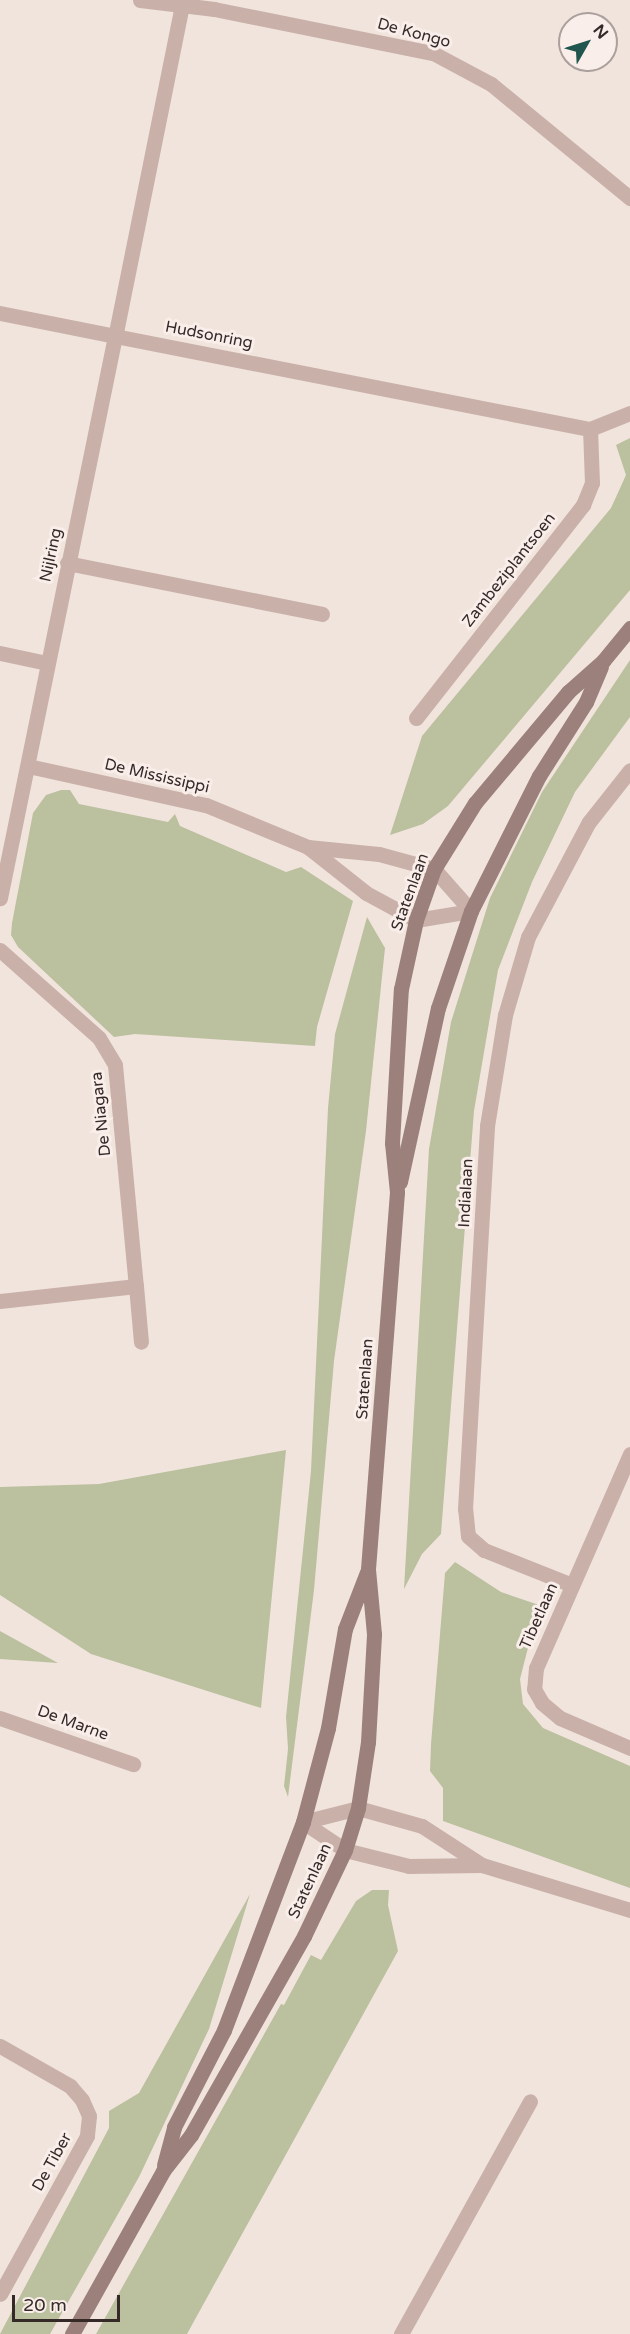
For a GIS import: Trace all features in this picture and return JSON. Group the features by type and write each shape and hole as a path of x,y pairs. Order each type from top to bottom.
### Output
{"main road":[{"name":"Statenlaan","path":"397,1192 392,1143 400,989 416,920 434,869 475,803 568,692 603,661 630,628"},
{"name":"Statenlaan","path":"72,2334 163,2171 191,2134 304,1936 345,1850 358,1808 368,1742 374,1634 368,1569 397,1192 438,1008 471,911 539,776 585,702 603,661"},
{"name":"Statenlaan","path":"163,2171 174,2127 224,2030 303,1822 328,1728 345,1629 368,1569"}],"street":[{"name":"De Kongo","path":"140,0 182,3 433,53 491,84 630,198"},
{"path":"0,313 116,336 182,3"},
{"name":"Hudsonring","path":"116,336 590,429"},
{"name":"Nijlring","path":"0,898 67,563 116,336"},
{"path":"590,429 630,413"},
{"name":"Zambeziplantsoen","path":"416,718 583,505 592,483 590,429"},
{"path":"67,563 322,614"},
{"path":"0,653 47,663"},
{"name":"De Mississippi","path":"28,766 189,800 308,848 366,893 416,920"},
{"name":"Indialaan","path":"572,1586 484,1550 468,1536 465,1509 487,1126 505,1015 528,937 589,822 630,770"},
{"name":"De Mississippi","path":"308,848 379,854 434,869"},
{"path":"434,869 471,911"},
{"path":"416,920 471,911"},
{"name":"De Niagara","path":"0,950 99,1038 115,1065 141,1342"},
{"path":"0,1301 136,1286"},
{"name":"Tibetlaan","path":"630,1454 536,1668 534,1689 542,1703 560,1718 630,1748"},
{"name":"De Marne","path":"0,1718 133,1764"},
{"path":"303,1822 358,1808 422,1826 482,1865 630,1910"},
{"path":"303,1822 345,1850 409,1866 482,1865"},
{"name":"De Tiber","path":"0,2046 70,2086 82,2100 89,2116 87,2136 0,2294"},
{"path":"401,2334 530,2101"}],"green space":[{"path":"630,438 630,590 448,806 423,824 390,835 422,736 611,508 626,475 616,445"},
{"path":"630,660 630,717 575,792 532,882 498,970 474,1111 441,1534 422,1554 404,1589 429,1149 451,1022 490,898 542,792"},
{"path":"61,790 70,790 79,804 168,822 175,814 180,826 286,872 301,867 353,901 317,1027 315,1046 135,1034 114,1037 18,947 11,935 12,923 33,813 46,795"},
{"path":"367,917 385,948 366,1131 334,1361 314,1590 288,1797 284,1786 288,1749 286,1717 311,1471 328,1108 335,1034"},
{"path":"286,1450 261,1708 91,1654 0,1595 0,1487 99,1484"},
{"path":"455,1562 501,1592 539,1605 520,1679 523,1704 543,1728 630,1766 630,1888 443,1821 443,1788 430,1771 431,1744 445,1573"},
{"path":"0,1631 58,1663 0,1659"},
{"path":"372,1890 389,1890 388,1905 398,1951 187,2334 96,2334 281,2004 284,2005 311,1955 321,1960 356,1901"},
{"path":"250,1894 209,2029 139,2177 50,2334 0,2334 109,2128 109,2111 139,2093"}]}
